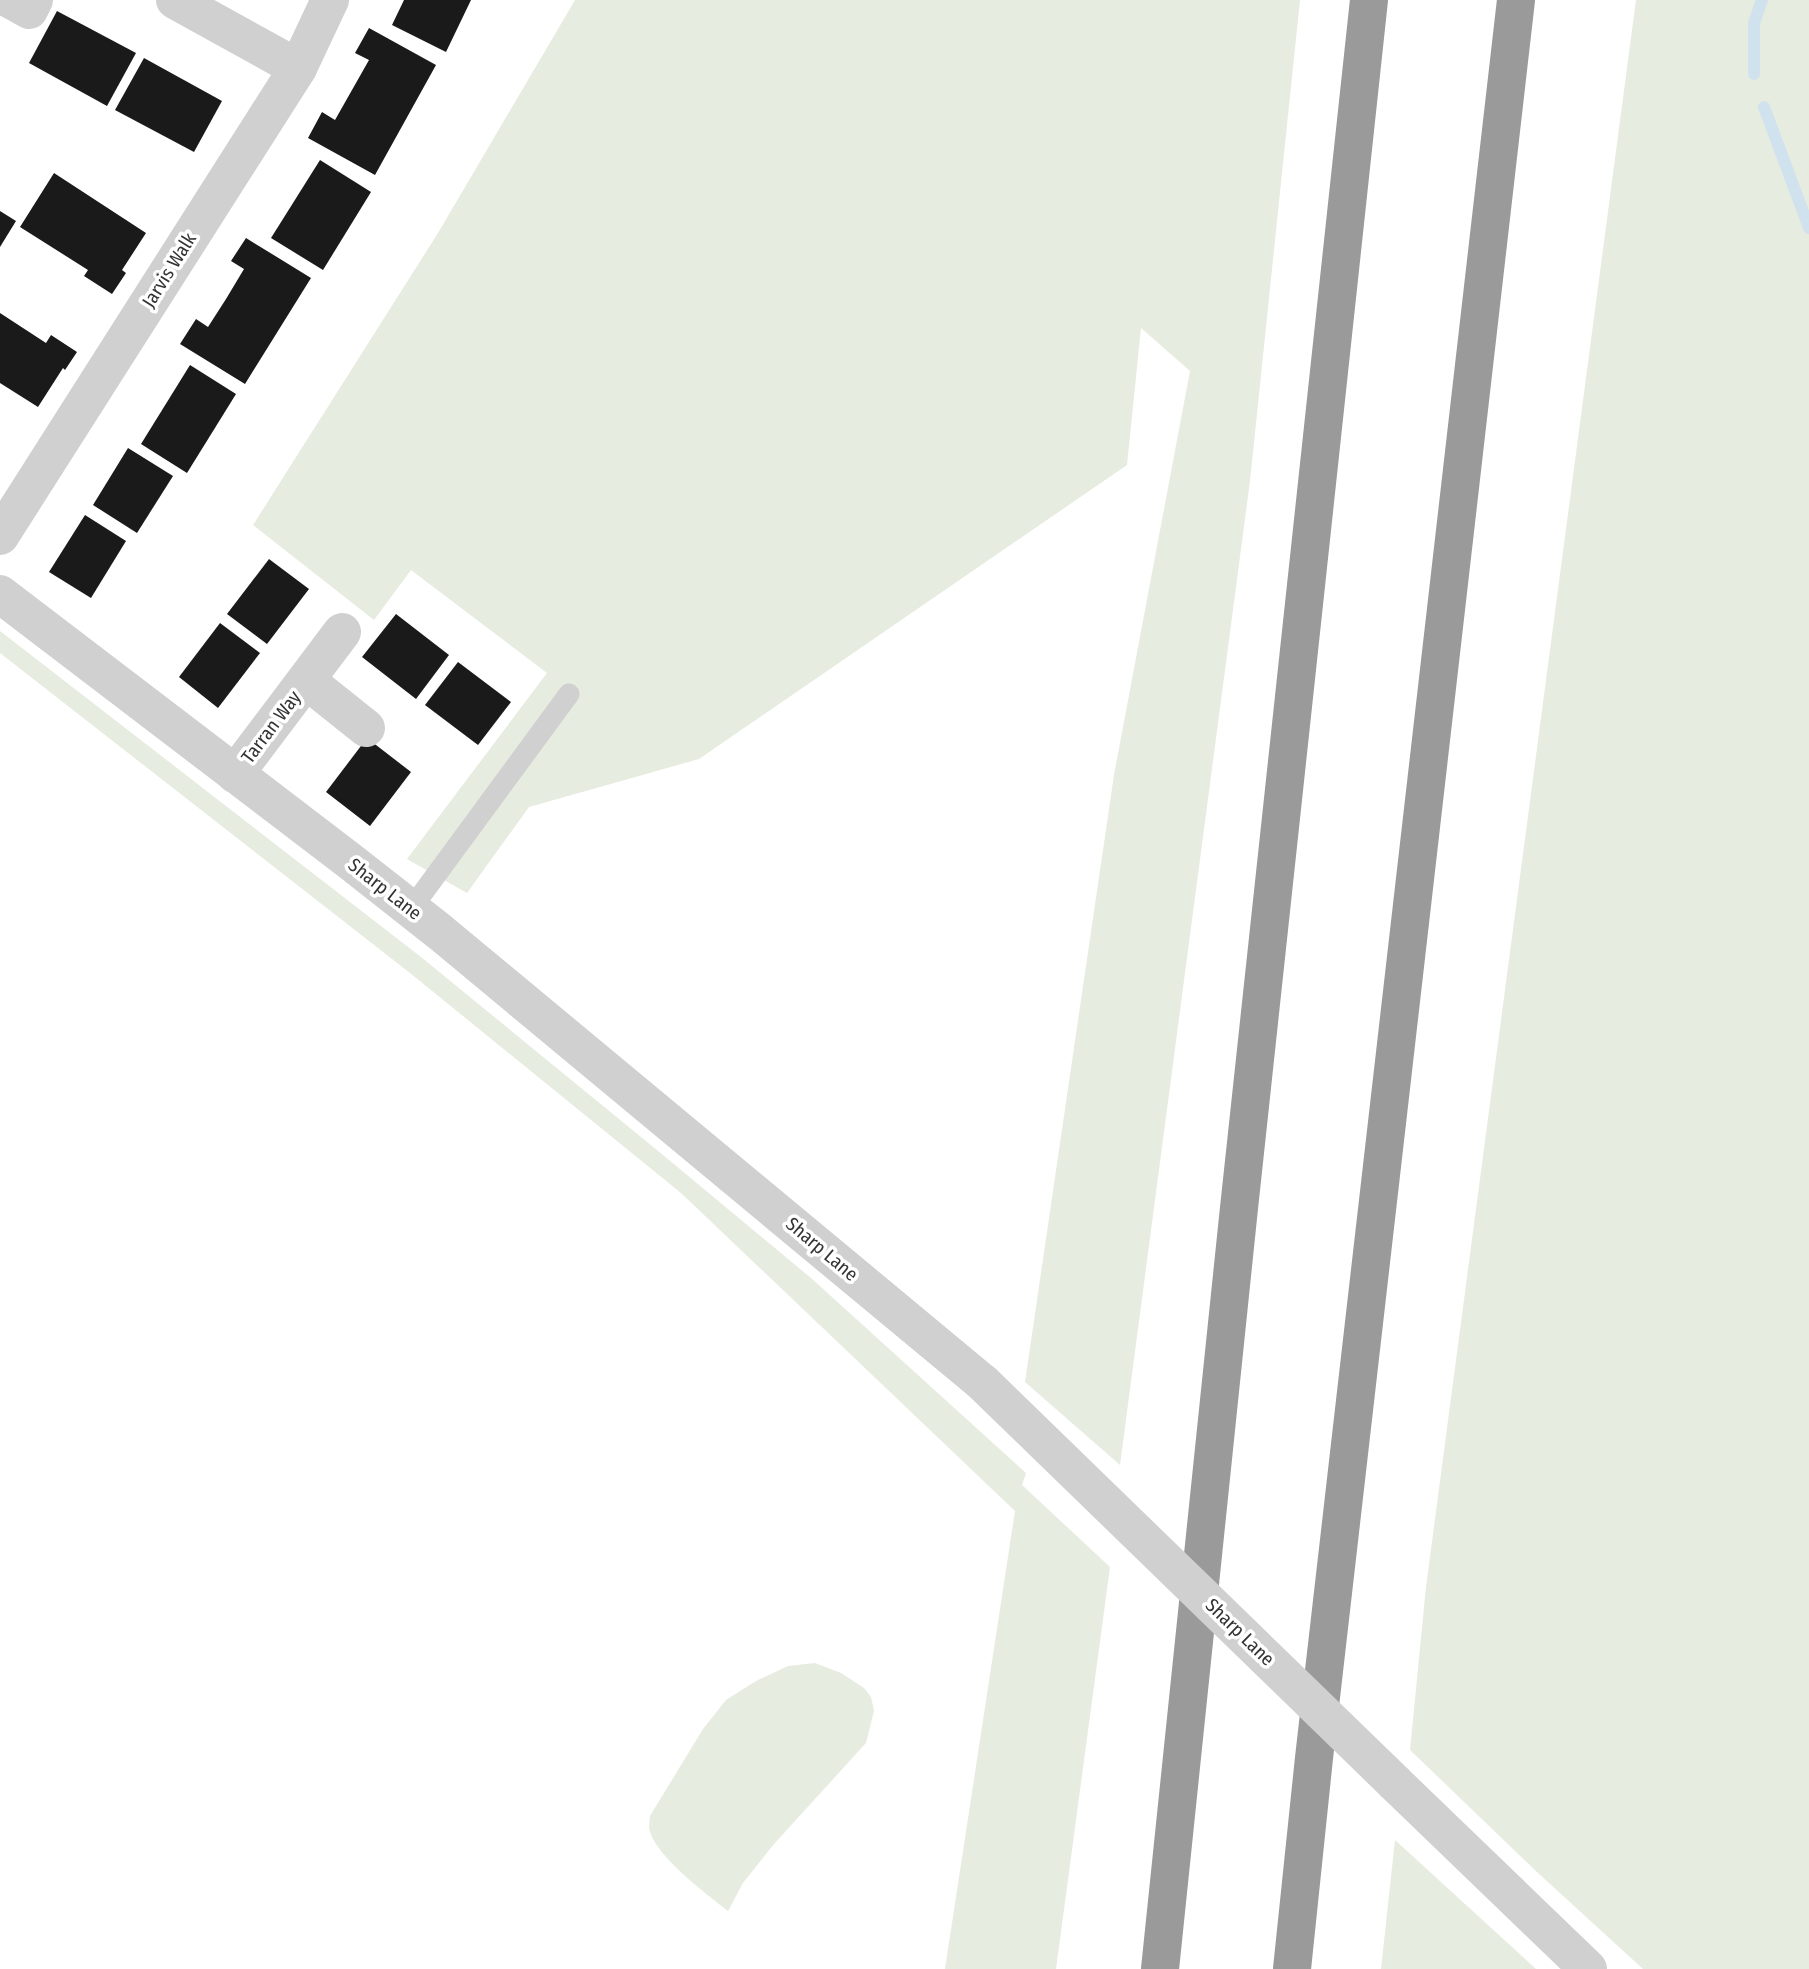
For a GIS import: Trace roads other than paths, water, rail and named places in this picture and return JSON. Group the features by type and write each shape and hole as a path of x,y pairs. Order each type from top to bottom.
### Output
{"highway":[{"path":"1160,1969 1369,0"},
{"path":"1293,1969 1314,1758 1516,0"}],"street":[{"path":"10,0 29,10 34,0"},
{"path":"175,0 298,68"},
{"name":"Jarvis Walk","path":"0,536 298,68 330,0"},
{"name":"Sharp Lane","path":"0,594 411,909 983,1383 1588,1969"},
{"name":"Tarran Way","path":"235,774 342,632"},
{"name":"Tarran Way","path":"306,680 366,728"}],"lane":[{"path":"411,909 569,694"}],"waterway":[{"path":"1754,74 1754,23 1762,0"},
{"path":"1764,107 1809,228"}]}
